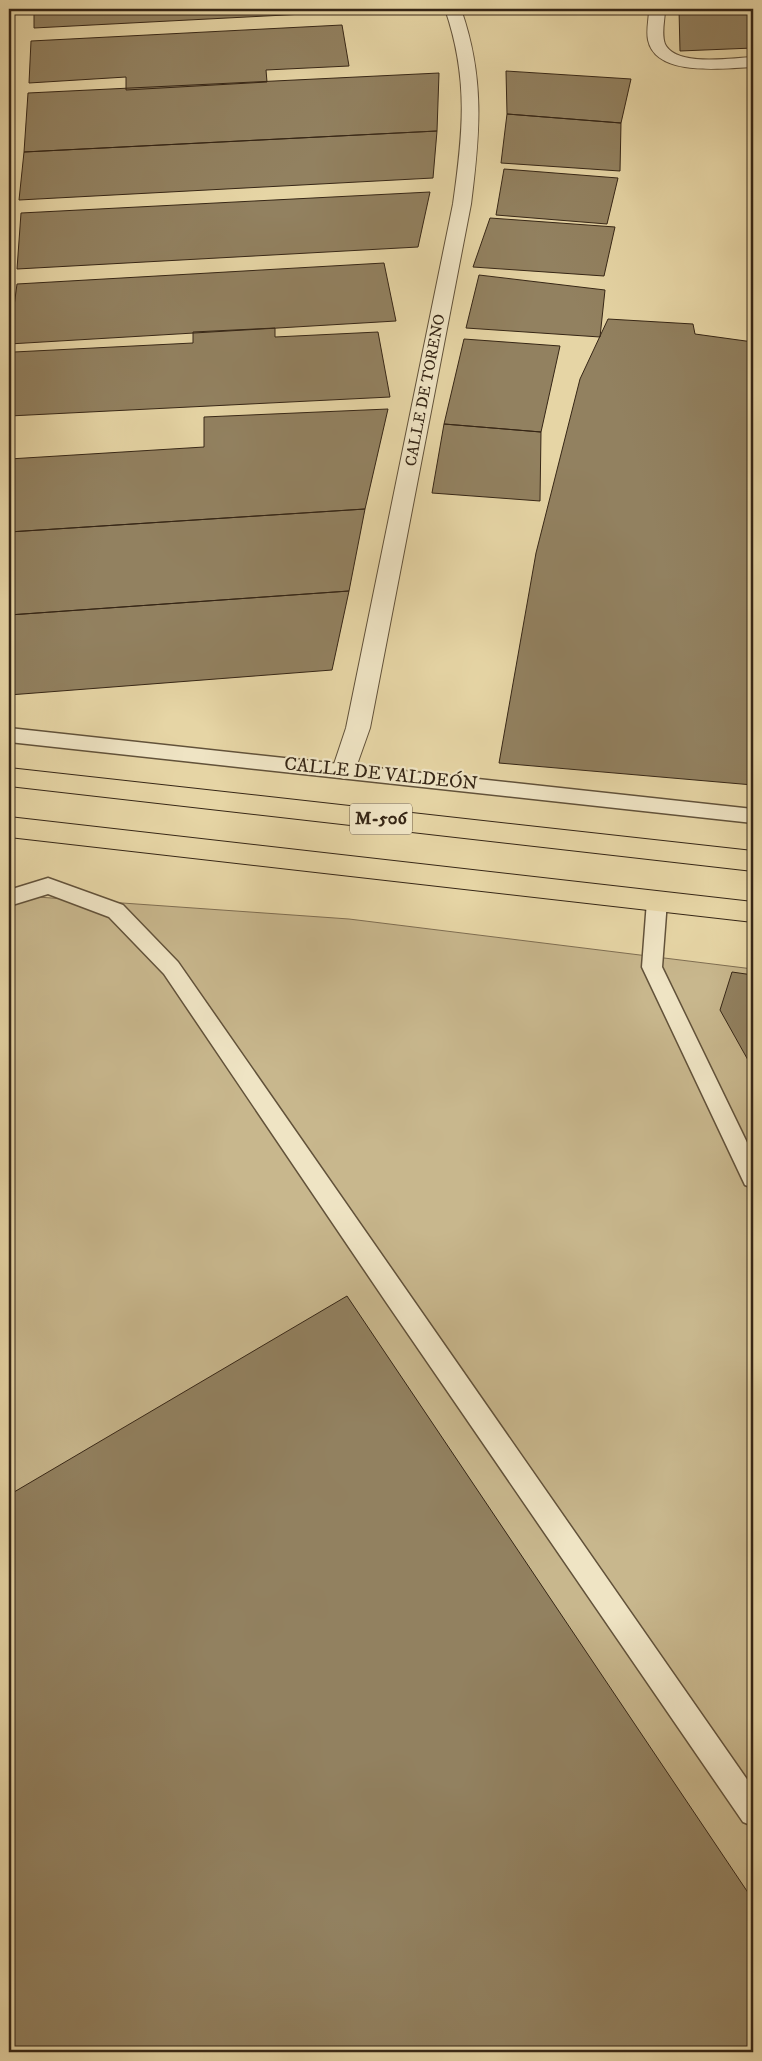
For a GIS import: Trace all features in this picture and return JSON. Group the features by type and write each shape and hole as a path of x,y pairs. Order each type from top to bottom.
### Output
{"main road":[{"name":"M-506","path":"9,777 753,861"},
{"path":"9,827 753,912"}],"street":[{"name":"CALLE DE TORENO","path":"344,770 358,728 462,204 470,141 472,81 462,32 453,9"},
{"path":"657,9 657,44 663,54 674,60 690,64 753,62"}],"lane":[{"name":"CALLE DE VALDEÓN","path":"9,735 753,816"},
{"path":"9,898 48,886 116,911 171,968 405,1311 753,1812"},
{"path":"657,901 652,967 744,1138 753,1178"}],"shaded area":[{"path":"9,895 349,919 753,969 753,2052 9,2052"}],"building":[{"path":"34,9 401,9 34,28"},
{"path":"679,9 753,9 753,48 680,51"},
{"path":"342,25 349,66 266,70 267,82 126,90 126,77 29,83 31,41"},
{"path":"506,71 631,79 621,123 507,114"},
{"path":"439,73 437,131 24,152 28,93"},
{"path":"507,114 621,123 620,171 501,163"},
{"path":"437,131 433,178 19,200 24,152"},
{"path":"504,169 618,178 607,224 496,215"},
{"path":"430,192 418,247 17,269 21,213"},
{"path":"490,218 615,227 604,276 473,267"},
{"path":"384,263 396,321 9,344 17,284"},
{"path":"479,275 605,290 600,337 466,328"},
{"path":"608,319 693,324 695,334 753,342 753,785 499,763 536,553 580,379"},
{"path":"275,328 275,337 378,332 390,397 9,416 9,392 14,352 193,343 193,332"},
{"path":"464,339 560,346 541,432 444,424"},
{"path":"388,409 365,509 9,532 9,459 204,447 204,417"},
{"path":"444,424 541,432 540,501 432,493"},
{"path":"365,509 349,591 9,615 9,532"},
{"path":"349,591 332,670 9,695 9,615"},
{"path":"732,972 753,975 753,1069 720,1010"},
{"path":"347,1296 753,1900 753,2052 9,2052 9,1495"}]}
